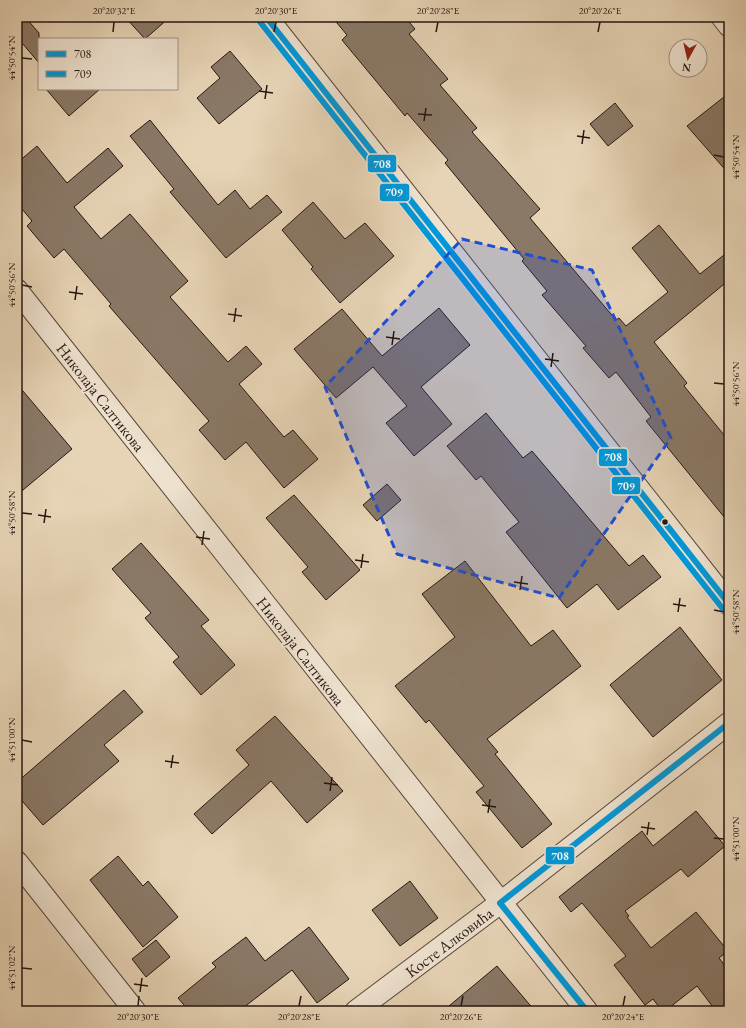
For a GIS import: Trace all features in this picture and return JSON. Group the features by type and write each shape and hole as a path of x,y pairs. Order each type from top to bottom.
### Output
{"street":[{"path":"266,17 729,604"},
{"path":"722,17 729,26"},
{"name":"Николаја Салтикова","path":"17,290 500,903 587,1011"},
{"name":"Косте Алковића","path":"356,1011 500,903 729,723"},
{"path":"17,862 135,1011"}],"highlighted area":[{"path":"462,239 592,270 671,438 559,598 397,554 325,387"}],"building":[{"path":"17,17 25,17 39,33 38,62 17,37"},
{"path":"125,17 170,17 146,38 144,38"},
{"path":"332,17 405,17 415,29 409,34 448,79 440,85 477,128 472,132 540,209 530,218 616,320 619,318 626,326 668,292 632,248 659,225 700,274 729,251 729,280 654,342 687,383 684,386 729,441 729,523 646,421 651,417 616,372 609,378 583,348 586,346 542,295 547,291 522,261 524,259 445,163 448,160 407,113 405,116 342,40 347,35"},
{"path":"230,51 262,89 219,124 197,98 220,78 211,67"},
{"path":"47,90 99,90 69,116"},
{"path":"729,93 729,174 687,126"},
{"path":"615,103 633,126 608,146 590,124"},
{"path":"150,120 218,205 235,190 250,209 267,195 282,212 226,258 170,192 174,189 130,136"},
{"path":"37,146 67,183 108,148 123,166 74,207 101,239 130,214 188,281 170,297 228,362 246,346 262,364 239,384 284,437 293,430 318,459 284,488 246,442 225,460 199,430 209,421 109,306 111,304 64,249 54,258 27,226 32,221 17,203 17,163"},
{"path":"313,202 345,239 365,223 394,256 340,303 311,269 313,267 282,230"},
{"path":"439,308 470,345 421,387 452,424 414,456 386,423 407,406 373,367 336,398 294,349 342,309 382,356"},
{"path":"17,384 72,449 17,495"},
{"path":"486,413 523,458 532,451 629,566 643,555 661,577 618,610 597,584 567,608 506,532 519,522 481,476 476,480 447,446"},
{"path":"387,484 401,500 377,521 363,505"},
{"path":"294,495 360,570 326,600 302,572 308,567 266,518"},
{"path":"141,543 209,620 201,626 235,665 201,695 173,662 179,657 145,618 151,613 112,569"},
{"path":"465,561 531,646 553,630 581,666 487,739 498,752 495,754 552,824 522,848 476,792 484,786 429,720 426,723 395,686 455,637 422,594"},
{"path":"680,627 722,680 653,737 610,685"},
{"path":"124,690 143,712 104,745 119,761 43,825 17,795 17,782"},
{"path":"275,716 343,791 307,823 271,781 212,834 194,814 249,765 236,750"},
{"path":"696,811 725,846 688,877 681,869 625,911 629,916 627,917 651,948 696,912 728,951 719,958 729,971 729,1011 716,1011 697,986 665,1011 662,1011 653,999 645,1005 614,965 626,956 582,903 571,912 559,897 642,831 653,846"},
{"path":"118,856 143,886 148,881 178,917 143,947 90,880"},
{"path":"410,881 438,918 400,946 372,910"},
{"path":"309,927 349,979 317,1003 292,970 239,1011 189,1011 178,998 216,967 212,963 246,937 265,961"},
{"path":"156,940 170,957 146,977 132,959"},
{"path":"497,966 535,1011 443,1011"}],"transit line":[{"name":"708","path":"266,17 729,604"},
{"name":"709","path":"260,22 723,609"},
{"name":"708","path":"587,1011 500,903 729,723"}]}
